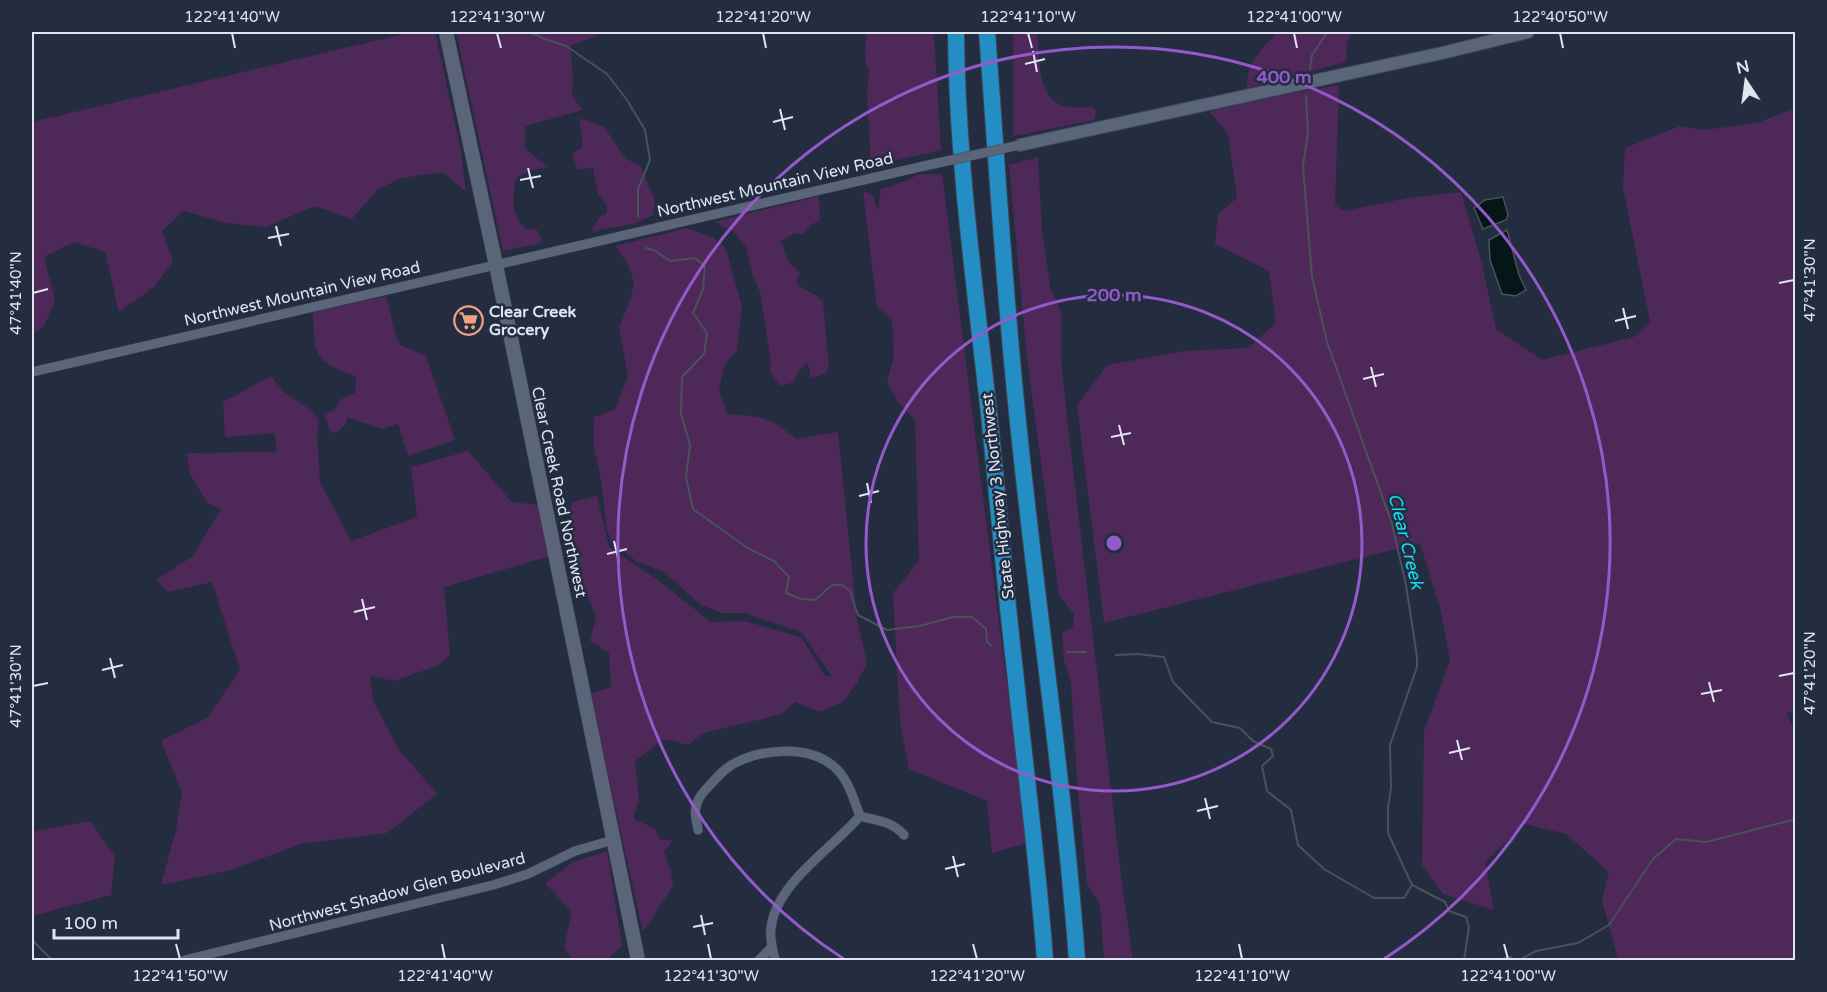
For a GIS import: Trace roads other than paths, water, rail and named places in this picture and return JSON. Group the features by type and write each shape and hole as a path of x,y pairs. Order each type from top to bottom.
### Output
{"highway":[{"name":"State Highway 3 Northwest","path":"955,32 959,128 975,302 989,414 1045,960"},
{"name":"State Highway 3 Northwest","path":"987,32 1014,392 1048,666 1077,960"},
{"path":"995,141 997,32"}],"main road":[{"name":"Clear Creek Road Northwest","path":"446,32 638,960"}],"street":[{"name":"Northwest Mountain View Road","path":"32,372 924,166 1430,56 1528,32"},
{"path":"698,830 695,813 700,796 722,772 745,759 778,752 805,753 831,764 848,784 860,816"},
{"path":"860,816 897,826 904,835"},
{"path":"775,960 770,930 774,913 790,886 860,816"},
{"name":"Northwest Shadow Glen Boulevard","path":"185,960 493,885 528,874 575,851 613,840"},
{"path":"759,960 772,947"}],"waterway":[{"path":"530,32 566,46 607,74 627,100 645,130 650,160 638,189 638,217"},
{"name":"Clear Creek","path":"1310,69 1312,55 1327,32"},
{"name":"Clear Creek","path":"1306,96 1308,132 1303,166 1312,277 1327,342 1392,524 1406,585 1417,657 1417,667 1390,745 1391,788 1388,833 1412,885 1445,902 1449,911 1466,917 1469,927 1464,960"},
{"path":"646,248 654,250 670,261 695,258 705,266 703,289 693,313 707,333 704,354 682,377 681,414 690,445 686,478 693,509 749,549 774,561 789,577 786,593 801,599 815,600 832,585 842,585 850,591 858,615 887,630 920,626 953,617 972,617 986,629 987,642 992,646"},
{"path":"1067,652 1086,652"},
{"path":"1116,655 1138,654 1164,657 1173,682 1212,722 1240,728 1253,741 1271,749 1273,756 1262,766 1267,791 1291,810 1298,845 1324,869 1374,898 1404,898 1412,885"},
{"path":"1523,958 1536,951 1578,943 1609,925 1653,859 1676,839 1706,842 1796,819"},
{"path":"32,940 52,960"},
{"path":"1496,960 1511,957"}],"place":[{"name":"Clear Creek Grocery","path":"468,320"}]}
